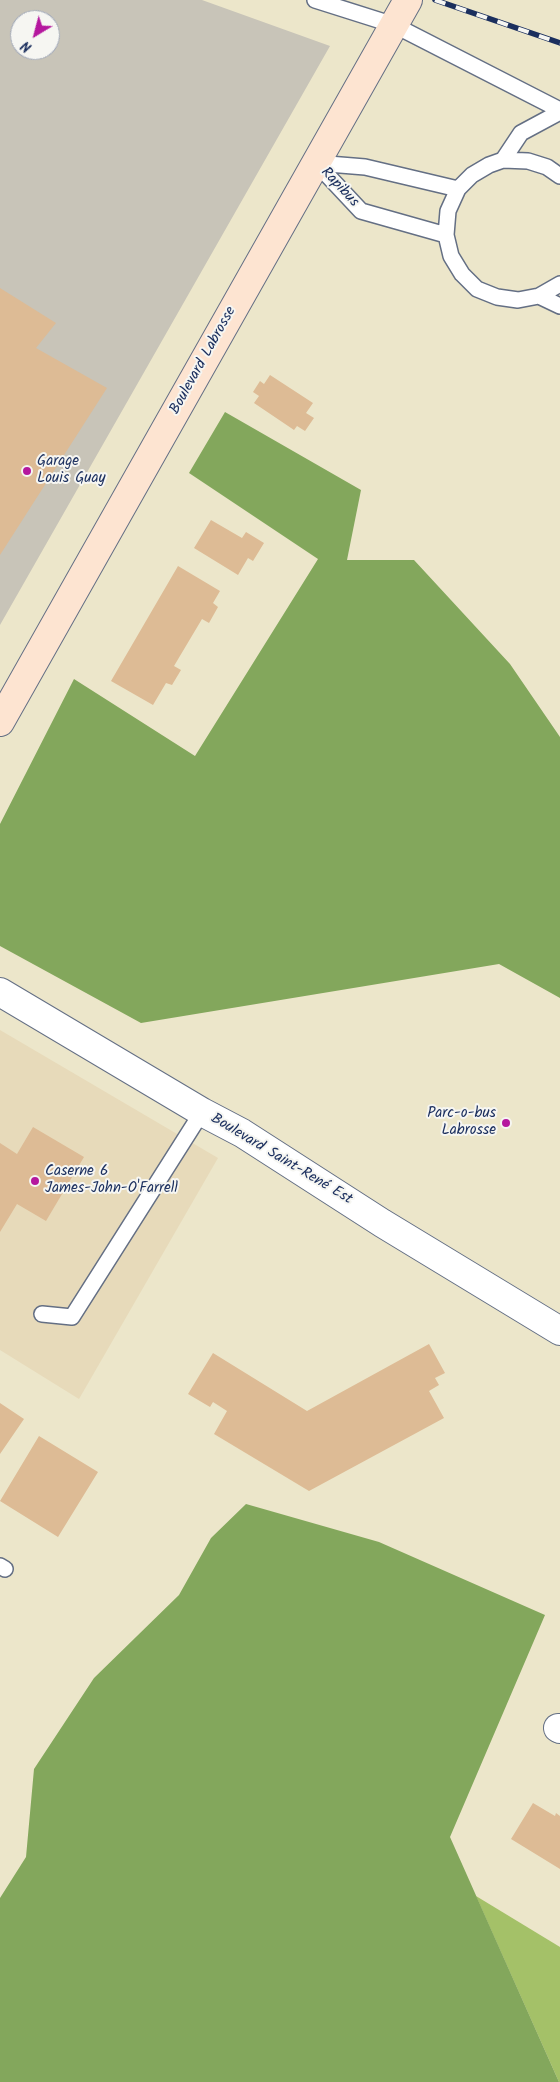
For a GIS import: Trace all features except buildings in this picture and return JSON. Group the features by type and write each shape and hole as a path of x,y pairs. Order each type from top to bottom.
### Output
{"main road":[{"name":"Boulevard Labrosse","path":"0,722 408,0"}],"street":[{"name":"Boulevard Saint-René Est","path":"0,992 202,1112 242,1133 382,1223 560,1331"}],"lane":[{"path":"315,0 394,25 560,111"},
{"path":"503,160 521,133 560,111"},
{"path":"560,176 546,167 528,161 503,160 489,165 472,175 458,189 448,211 446,235 451,256 458,268 478,289 497,297 518,300 539,296 560,284"},
{"name":"Rapibus","path":"316,163 365,166 458,189"},
{"name":"Rapibus","path":"316,163 361,212 446,235"},
{"path":"539,296 560,306"},
{"path":"42,1314 72,1317 202,1112"}],"shaded area":[{"path":"0,0 202,0 330,46 0,625"},
{"path":"0,1030 218,1158 79,1399 0,1350"}],"green space":[{"path":"225,412 361,490 347,560 414,560 510,664 560,737 560,998 499,964 141,1023 0,946 0,824 74,679 195,756 318,559 189,473"},
{"path":"246,1504 379,1542 545,1615 450,1837 559,2082 0,2082 0,1898 26,1857 34,1769 94,1678 179,1595 211,1538"},
{"path":"476,1896 560,1947 560,2082 559,2082"}],"railway":[{"path":"435,0 560,43"}],"place":[{"name":"Garage Louis Guay","path":"27,471"},
{"name":"Parc-o-bus Labrosse","path":"506,1123"},
{"name":"Caserne 6 James-John-O'Farrell","path":"35,1181"}]}
